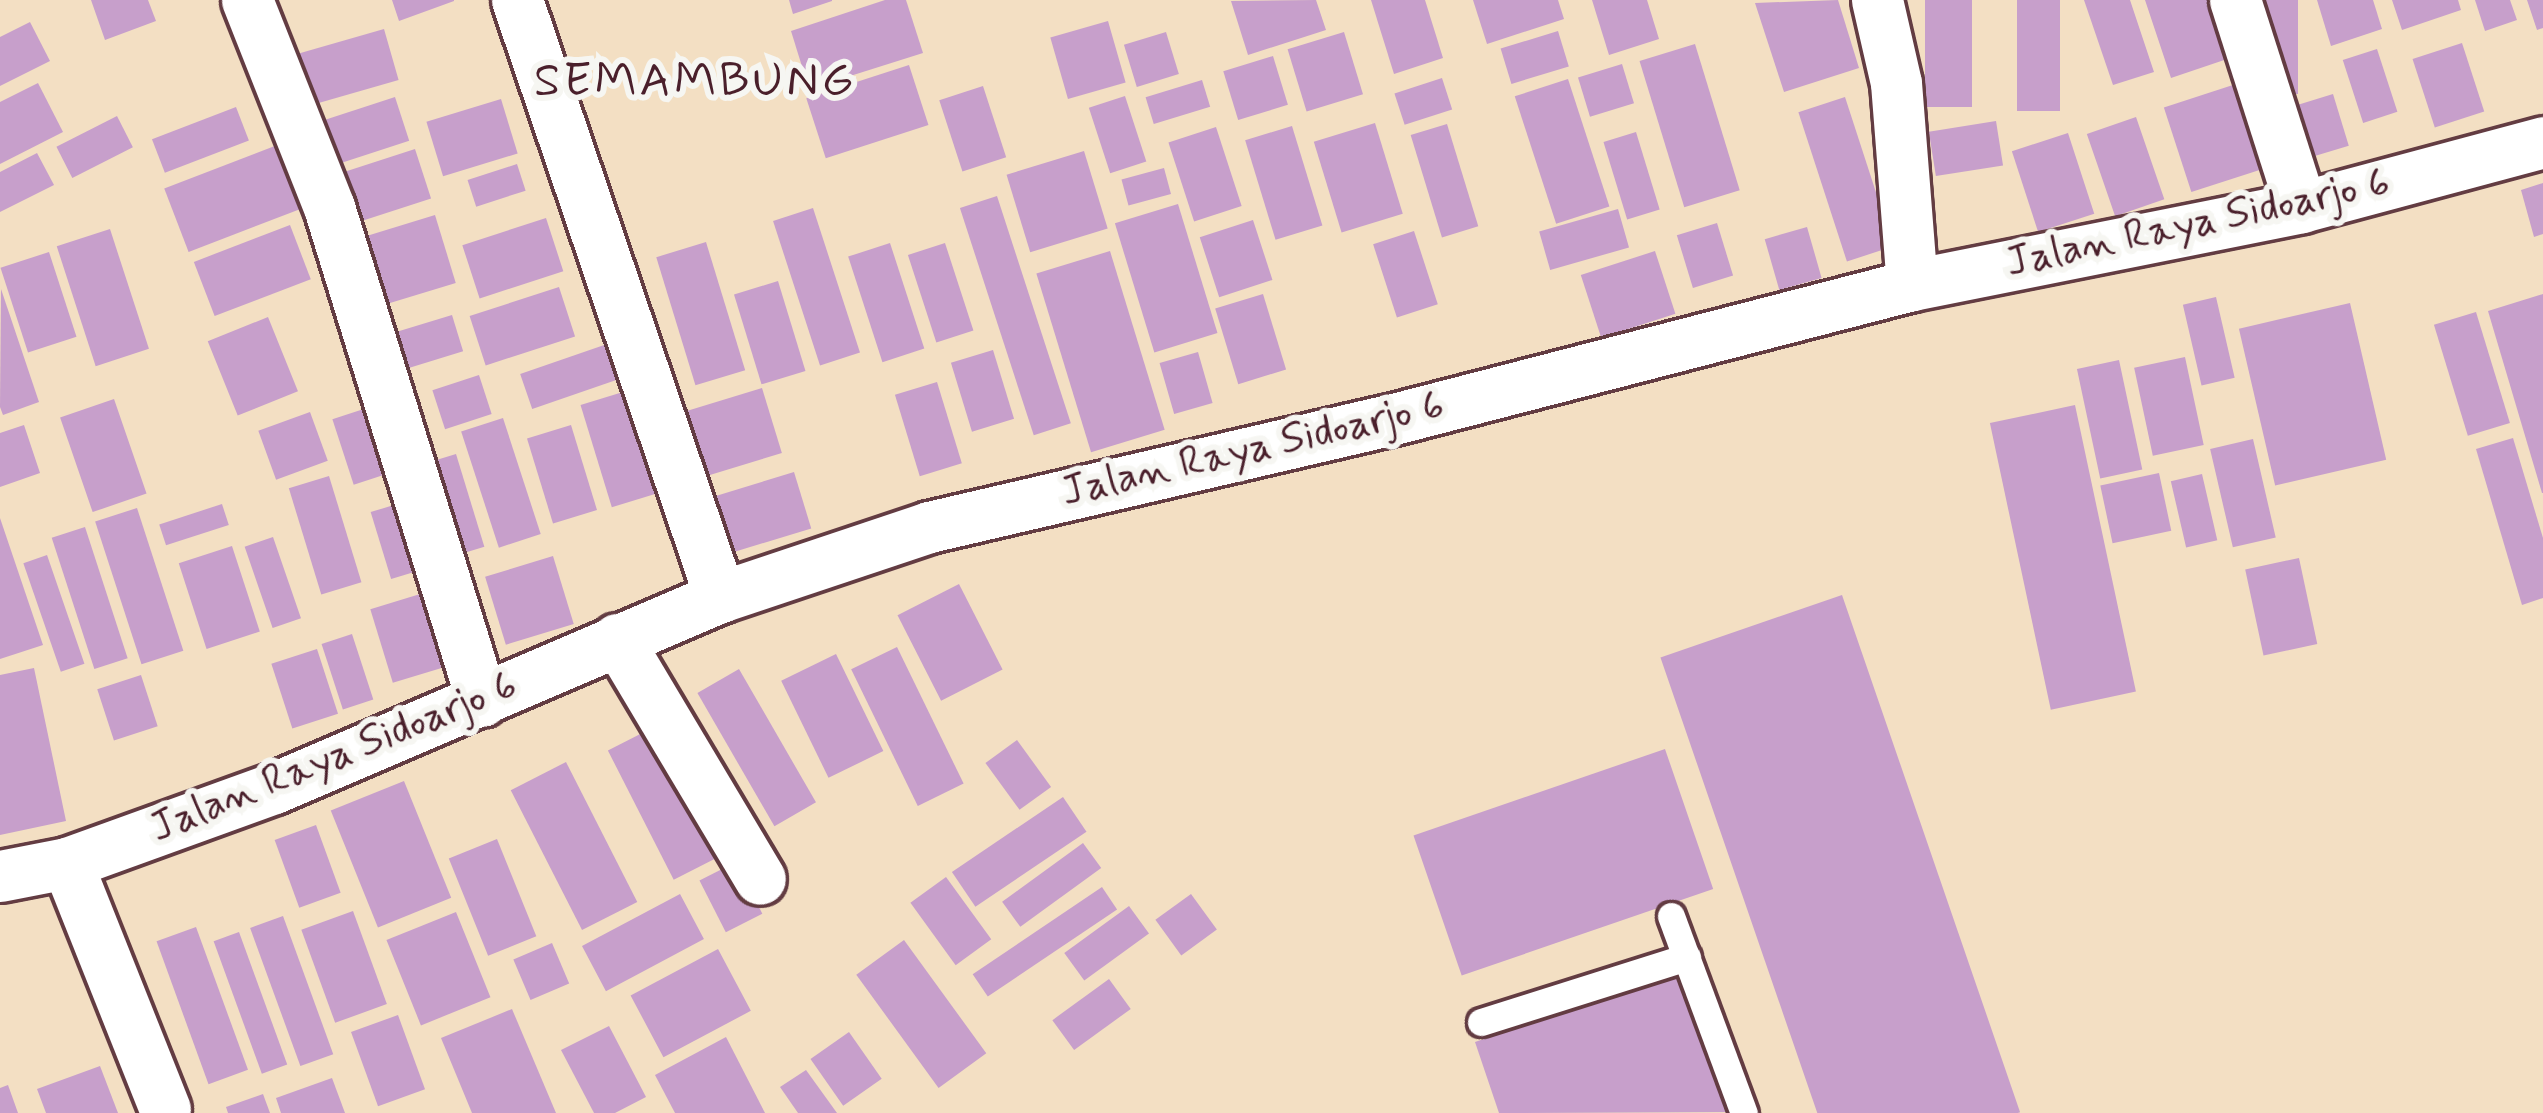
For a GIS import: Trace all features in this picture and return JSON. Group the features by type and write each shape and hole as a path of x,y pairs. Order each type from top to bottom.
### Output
{"street":[{"path":"247,0 328,207 482,701"},
{"path":"517,0 721,597"},
{"path":"1876,0 1896,83 1912,285"},
{"path":"2235,0 2301,207"},
{"name":"Jalan Raya Sidoarjo 6","path":"0,876 67,862 482,701 721,597 929,527 1386,421 1912,285 2301,207 2543,142"},
{"path":"617,639 760,879"},
{"path":"67,862 165,1109"}],"lane":[{"path":"1671,916 1744,1113"},
{"path":"1481,1022 1688,957"}],"building":[{"path":"91,0 148,0 156,21 105,40"},
{"path":"392,0 454,0 454,1 399,21"},
{"path":"789,0 832,0 832,1 793,14"},
{"path":"885,0 906,0 923,53 809,89 791,31"},
{"path":"1316,0 1326,30 1248,55 1231,1"},
{"path":"1371,0 1425,0 1443,58 1394,74"},
{"path":"1473,0 1558,0 1564,19 1487,44"},
{"path":"1592,0 1647,0 1659,39 1609,55"},
{"path":"1838,0 1859,68 1784,92 1755,3"},
{"path":"1925,0 1972,0 1972,107 1925,107"},
{"path":"2017,0 2060,0 2060,111 2017,111"},
{"path":"2084,0 2130,0 2154,72 2113,85"},
{"path":"2145,0 2221,0 2239,55 2171,78"},
{"path":"2261,0 2298,0 2298,94 2261,94"},
{"path":"2317,0 2373,0 2382,29 2331,46"},
{"path":"2392,0 2458,0 2461,10 2402,30"},
{"path":"2475,0 2510,0 2517,20 2485,31"},
{"path":"2527,0 2543,0 2543,28 2537,30"},
{"path":"1108,21 1126,83 1068,99 1050,38"},
{"path":"30,22 50,61 0,86 0,37"},
{"path":"384,29 399,80 307,106 293,55"},
{"path":"1558,31 1569,66 1511,84 1501,49"},
{"path":"1166,32 1179,74 1137,87 1124,45"},
{"path":"1344,32 1363,94 1307,111 1288,49"},
{"path":"2462,43 2484,111 2435,128 2413,59"},
{"path":"1695,44 1740,190 1684,207 1640,61"},
{"path":"2377,49 2397,112 2363,123 2343,60"},
{"path":"1273,56 1288,105 1238,120 1223,71"},
{"path":"1622,64 1634,103 1590,117 1578,77"},
{"path":"909,65 928,125 826,158 806,98"},
{"path":"1442,78 1452,109 1405,125 1394,93"},
{"path":"1568,79 1609,206 1556,224 1515,96"},
{"path":"1202,80 1210,107 1154,124 1146,97"},
{"path":"38,83 63,132 0,164 0,102"},
{"path":"2239,83 2267,168 2191,192 2164,107"},
{"path":"983,86 1006,157 962,172 939,100"},
{"path":"2333,94 2349,146 2311,157 2296,105"},
{"path":"1125,96 1146,162 1110,173 1089,108"},
{"path":"395,97 409,141 326,168 312,124"},
{"path":"1845,97 1894,246 1847,261 1798,112"},
{"path":"501,99 518,154 443,176 426,122"},
{"path":"236,107 249,141 165,173 152,139"},
{"path":"117,116 133,147 72,178 56,147"},
{"path":"2136,117 2164,199 2115,216 2087,134"},
{"path":"1996,121 2003,165 1936,176 1929,132"},
{"path":"1375,123 1403,214 1342,233 1314,142"},
{"path":"1447,124 1478,226 1442,237 1411,135"},
{"path":"1292,126 1322,225 1276,240 1245,140"},
{"path":"1216,127 1242,206 1194,221 1168,142"},
{"path":"1636,132 1660,209 1627,219 1603,142"},
{"path":"2068,133 2094,214 2038,232 2012,151"},
{"path":"280,144 304,207 189,252 164,188"},
{"path":"415,149 431,198 345,226 329,177"},
{"path":"1084,151 1108,228 1030,252 1007,175"},
{"path":"37,153 54,185 0,212 0,172"},
{"path":"517,164 526,191 476,207 468,180"},
{"path":"1164,168 1171,194 1128,205 1121,179"},
{"path":"2543,183 2543,234 2534,237 2521,190"},
{"path":"997,196 1071,423 1034,435 960,208"},
{"path":"1178,204 1217,333 1154,352 1115,223"},
{"path":"813,208 860,353 820,366 773,221"},
{"path":"1618,209 1629,247 1550,270 1539,232"},
{"path":"435,215 456,283 374,308 353,240"},
{"path":"546,218 563,271 480,298 462,245"},
{"path":"1253,220 1272,280 1219,297 1200,237"},
{"path":"1717,223 1733,276 1693,288 1677,235"},
{"path":"290,225 311,279 215,316 194,262"},
{"path":"1807,227 1822,278 1779,290 1765,239"},
{"path":"110,229 149,349 96,366 57,246"},
{"path":"1414,231 1438,304 1397,318 1373,244"},
{"path":"706,242 745,370 695,385 656,257"},
{"path":"890,243 924,349 882,362 848,257"},
{"path":"945,243 973,330 936,343 908,255"},
{"path":"1110,251 1165,430 1091,452 1036,274"},
{"path":"1655,251 1675,314 1601,338 1581,275"},
{"path":"49,252 77,337 28,352 0,268"},
{"path":"778,281 805,371 761,384 734,294"},
{"path":"559,287 575,336 486,366 470,316"},
{"path":"1,289 39,402 3,415 0,407"},
{"path":"1263,294 1286,370 1238,384 1215,309"},
{"path":"2543,294 2543,493 2542,493 2488,311"},
{"path":"2216,297 2235,378 2202,386 2183,305"},
{"path":"2350,303 2386,460 2275,486 2239,329"},
{"path":"2476,312 2510,423 2468,436 2434,325"},
{"path":"452,315 463,351 399,371 388,335"},
{"path":"268,317 298,391 238,416 208,341"},
{"path":"610,343 622,378 532,409 520,374"},
{"path":"993,350 1014,419 972,432 951,363"},
{"path":"1198,352 1213,403 1174,414 1160,363"},
{"path":"2185,357 2204,445 2153,456 2134,368"},
{"path":"2119,360 2142,470 2100,478 2077,369"},
{"path":"479,375 492,414 445,429 432,390"},
{"path":"937,382 962,463 920,476 895,395"},
{"path":"636,388 667,490 612,507 581,405"},
{"path":"762,388 782,453 703,477 683,412"},
{"path":"114,399 147,494 93,512 60,418"},
{"path":"379,404 400,470 354,485 332,419"},
{"path":"2075,405 2136,692 2051,710 1990,423"},
{"path":"310,412 328,461 276,480 258,431"},
{"path":"503,418 541,534 499,548 461,432"},
{"path":"24,425 40,473 0,487 0,433"},
{"path":"571,425 597,510 553,524 527,438"},
{"path":"2513,438 2543,538 2543,598 2522,605 2476,449"},
{"path":"2253,439 2276,537 2233,547 2210,449"},
{"path":"456,454 484,547 461,554 433,461"},
{"path":"794,472 811,528 723,555 706,499"},
{"path":"2159,473 2171,531 2113,543 2100,485"},
{"path":"2202,474 2217,540 2186,547 2171,481"},
{"path":"329,476 361,582 321,594 289,488"},
{"path":"407,501 427,568 391,579 371,512"},
{"path":"222,504 229,525 166,545 159,524"},
{"path":"137,508 183,651 142,664 95,522"},
{"path":"0,518 43,645 0,659"},
{"path":"85,527 128,658 94,669 52,538"},
{"path":"273,537 301,618 273,628 245,547"},
{"path":"232,546 260,632 207,649 179,563"},
{"path":"47,555 84,664 61,672 23,563"},
{"path":"553,556 574,624 506,645 485,577"},
{"path":"2299,558 2317,644 2263,656 2245,569"},
{"path":"959,584 1003,670 941,701 898,615"},
{"path":"443,587 466,661 393,683 370,609"},
{"path":"1842,595 2020,1112 1817,1113 1660,658"},
{"path":"352,634 373,700 343,710 322,644"},
{"path":"897,647 964,784 918,806 851,669"},
{"path":"317,649 338,714 292,729 271,664"},
{"path":"836,654 883,751 829,778 781,681"},
{"path":"34,668 66,821 0,835 0,675"},
{"path":"739,669 816,802 774,826 697,693"},
{"path":"141,675 158,726 114,741 97,689"},
{"path":"656,726 722,855 674,880 608,751"},
{"path":"1017,740 1051,787 1020,810 985,763"},
{"path":"1665,749 1713,889 1462,976 1413,836"},
{"path":"566,762 637,902 582,930 511,790"},
{"path":"404,781 451,898 378,927 331,811"},
{"path":"1063,797 1086,832 975,907 952,872"},
{"path":"316,825 341,893 299,908 275,840"},
{"path":"497,839 536,936 488,956 449,858"},
{"path":"1083,843 1101,868 1020,927 1002,902"},
{"path":"736,862 762,914 726,932 699,881"},
{"path":"946,877 991,939 956,965 910,903"},
{"path":"1102,887 1117,909 988,997 973,974"},
{"path":"680,894 704,939 606,991 582,946"},
{"path":"1191,894 1217,930 1181,955 1155,920"},
{"path":"1129,906 1149,934 1084,981 1064,953"},
{"path":"353,911 387,1004 335,1023 301,930"},
{"path":"456,912 490,997 421,1025 386,940"},
{"path":"283,916 333,1054 300,1066 250,928"},
{"path":"196,927 248,1070 209,1084 157,941"},
{"path":"239,932 287,1064 262,1074 214,941"},
{"path":"904,940 986,1053 939,1088 856,975"},
{"path":"552,943 569,984 531,1000 513,959"},
{"path":"718,949 751,1011 663,1057 631,995"},
{"path":"1684,970 1733,1112 1499,1113 1475,1042"},
{"path":"1109,979 1131,1009 1074,1050 1052,1020"},
{"path":"512,1009 556,1113 472,1113 441,1038"},
{"path":"398,1015 425,1089 378,1106 351,1032"},
{"path":"609,1026 646,1097 615,1113 594,1113 561,1050"},
{"path":"849,1032 882,1079 843,1106 810,1059"},
{"path":"726,1037 765,1113 675,1113 655,1075"},
{"path":"100,1066 118,1113 46,1113 37,1089"},
{"path":"806,1070 837,1113 798,1113 780,1087"},
{"path":"332,1078 345,1113 281,1113 276,1098"},
{"path":"8,1085 18,1113 0,1113 0,1088"},
{"path":"263,1094 270,1113 228,1113 226,1107"}],"district":[{"name":"SEMAMBUNG","path":"695,82"}]}
